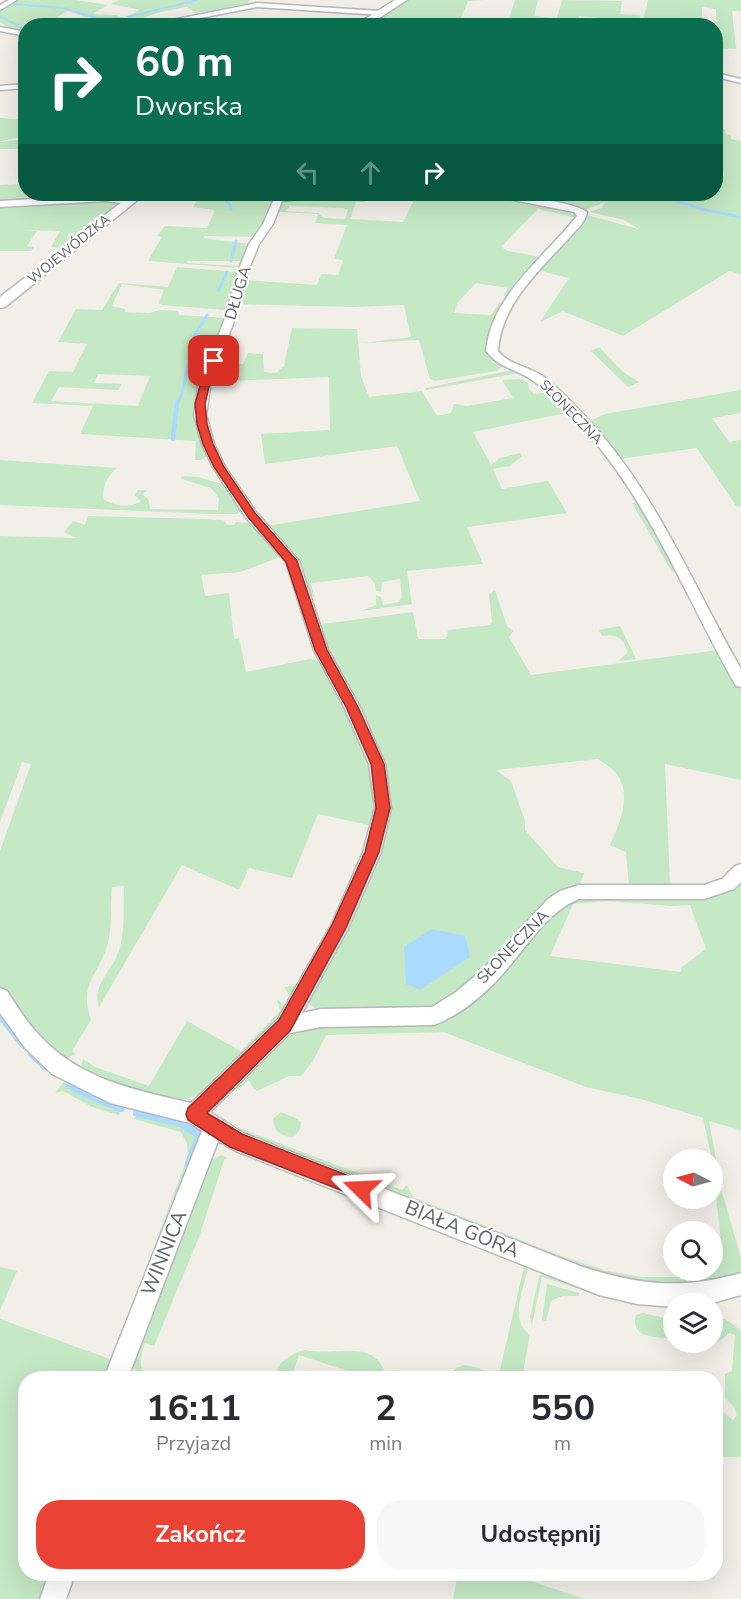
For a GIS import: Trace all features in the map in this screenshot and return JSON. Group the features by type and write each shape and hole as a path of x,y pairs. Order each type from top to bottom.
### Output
{"main road":[{"path":"372,18 402,0"},
{"name":"WOJEWÓDZKA","path":"0,304 129,201"}],"street":[{"path":"0,8 14,0"},
{"path":"183,18 257,5 380,13"},
{"path":"2,28 18,32"},
{"path":"723,77 741,81"},
{"path":"0,88 18,87"},
{"path":"0,204 53,201"},
{"name":"DŁUGA","path":"194,1114 285,1025 339,928 372,852 383,808 378,764 352,707 321,650 292,561 252,515 219,467 208,444 200,415 204,387 229,321 242,273 254,244 268,224 278,201"},
{"name":"SŁONECZNA","path":"532,201 576,210 582,212 582,216 533,271 504,312 496,326 492,351 500,361 526,370 540,380 571,409 612,455 644,501 683,568 721,648 741,682"},
{"name":"SŁONECZNA","path":"285,1025 321,1018 434,1016 448,1009 490,975 551,907 566,895 579,892 704,892 728,884 741,871"},
{"path":"0,997 32,1041 59,1067 110,1093 194,1114"},
{"name":"BIAŁA GÓRA","path":"194,1114 236,1141 585,1280 638,1292 677,1296 706,1293 741,1284"},
{"name":"WINNICA","path":"119,1371 213,1128"},
{"path":"53,1599 59,1581"}],"green space":[{"path":"16,0 76,0 108,5 92,14 116,15 123,18 90,18 68,11 57,17 62,18 18,18 18,30 0,22 0,10"},
{"path":"119,0 250,0 247,4 196,13 187,7 167,10 145,18 127,18 125,17 140,10 111,4"},
{"path":"406,0 485,0 468,1 461,18 376,18"},
{"path":"515,0 538,0 534,16 552,18 509,18"},
{"path":"562,0 622,1 620,14 640,15 640,18 579,16 579,18 557,18"},
{"path":"648,0 741,0 741,11 732,11 736,49 723,48 723,18 716,18 716,9 702,7 702,18 644,18"},
{"path":"0,118 18,119 18,138 0,141"},
{"path":"723,129 725,129 726,134 731,135 731,139 741,141 741,274 729,271 623,336 563,311 540,322 569,278 540,271 538,274 535,273 586,215 639,229 624,220 589,212 602,208 605,202 583,211 538,201 723,201"},
{"path":"18,140 18,149 0,149 0,142"},
{"path":"18,184 18,201 0,202 0,185"},
{"path":"196,201 269,201 273,204 265,224 254,237 205,236 203,238 251,244 242,261 186,261 188,263 240,266 239,268 148,261 162,237 157,236 165,226 207,228 215,210 193,207"},
{"path":"282,201 364,201 356,202 350,219 403,222 414,201 523,201 573,212 577,214 577,218 538,209 501,247 508,251 541,257 510,296 504,295 508,288 476,283 457,303 454,313 491,315 500,302 506,304 491,355 505,366 495,371 435,381 430,379 419,340 363,343 411,337 404,305 353,307 238,304 244,280 317,285 321,274 338,275 343,260 334,259 347,225 315,223 318,214 280,212 277,215","holes":["290,206 348,210 345,219 324,218 318,213 286,211"]},
{"path":"121,202 61,248 51,247 60,231 25,230 37,231 27,246 34,247 31,251 0,251 0,206"},
{"path":"177,267 237,272 240,275 227,310 162,305 159,303 164,290 122,284 112,306 125,309 125,312 178,311 179,315 225,318 226,321 199,392 209,455 201,460 195,460 196,441 80,434 93,406 32,403 49,371 73,372 87,344 58,342 76,309 102,310 119,283 168,287","holes":["98,374 150,376 138,406 51,401 59,387 119,390 121,384 94,383"]},
{"path":"292,328 357,329 361,376 369,397 422,391 437,416 451,413 454,404 467,406 513,398 502,380 522,379 528,383 529,389 534,394 549,392 582,425 579,426 566,413 473,432 491,465 500,458 520,453 522,456 510,466 493,469 502,489 548,481 567,513 467,527 483,564 407,571 412,604 361,611 376,605 376,595 381,597 383,605 399,602 402,597 400,579 382,582 381,592 376,591 375,583 368,576 311,583 314,597 308,597 266,526 420,501 397,446 265,464 261,434 330,430 329,377 208,382 222,348 226,347 221,363 243,364 248,353 263,354 264,372 276,373 284,366"},
{"path":"599,347 623,372 639,382 628,387 591,351"},
{"path":"512,370 523,374 518,373 426,390 426,388"},
{"path":"741,390 741,413 712,418 729,442 741,440 741,506 737,507 697,448 619,459 590,424 592,420 605,414"},
{"path":"0,460 117,468 104,486 104,500 122,506 132,505 141,501 135,495 138,490 147,490 143,494 149,500 150,509 218,510 219,498 211,488 181,479 182,476 198,477 228,486 243,510 237,514 212,514 0,505"},
{"path":"630,491 634,491 683,575 678,577 677,573 672,572 632,503 637,502"},
{"path":"88,516 205,519 223,520 228,525 234,525 236,522 255,524 283,556 240,572 201,575 205,596 229,593 234,639 239,638 246,672 310,659 318,661 336,689 328,652 319,628 323,624 413,612 418,639 446,639 448,630 490,625 492,622 489,594 495,590 507,626 513,631 509,637 531,675 718,650 741,689 741,780 665,764 670,886 629,886 626,852 610,845 621,818 623,789 614,771 598,759 496,770 511,781 525,821 525,830 558,867 584,873 575,899 713,897 725,892 741,878 741,1130 709,1121 714,1149 710,1149 703,1118 641,1099 586,1087 443,1032 326,1035 313,1061 301,1076 289,1076 257,1091 249,1080 237,1091 235,1089 236,1079 277,1042 302,1030 381,1011 316,1009 310,1005 308,999 383,834 376,784 375,828 334,928 294,995 289,995 284,987 294,986 319,950 340,910 373,826 318,814 292,878 249,868 239,890 182,865 99,1007 97,1000 102,980 117,956 123,930 124,886 112,887 108,942 88,990 91,1020 72,1051 76,1054 64,1059 36,1033 0,987 0,851 31,764 22,762 0,822 0,536 76,538 64,532 73,521 85,525","holes":["608,901 671,906 690,905 706,949 682,967 681,972 550,956 573,904"]},
{"path":"620,626 636,659 618,661 628,652 624,643 616,636 602,636 599,630"},
{"path":"277,999 284,1006 279,1020 210,1087 192,1097 172,1101 80,1072 83,1059 95,1067 149,1086 187,1021 241,1051 280,1011"},
{"path":"66,1079 122,1104 119,1115 92,1107 63,1091 55,1093"},
{"path":"139,1109 165,1115 192,1125 203,1137 113,1371 18,1371 18,1581 53,1581 47,1599 0,1599 0,1319 112,1360 188,1156 187,1143 181,1132 134,1119"},
{"path":"281,1112 301,1122 300,1129 295,1136 283,1135 277,1131 273,1119"},
{"path":"237,1127 402,1190 407,1185 413,1197 561,1256 607,1271 642,1277 663,1277 663,1281 711,1281 698,1284 631,1283 511,1243 403,1196 237,1132"},
{"path":"222,1155 228,1158 224,1160 199,1237 154,1346 145,1343 141,1357 143,1371 136,1371 131,1362 206,1168 212,1159"},
{"path":"723,1195 741,1258 741,1274 723,1278 723,1221 719,1221 717,1209 723,1209"},
{"path":"525,1263 528,1264 528,1268 519,1313 520,1321 530,1335 523,1371 500,1371"},
{"path":"0,1267 17,1271 0,1310"},
{"path":"544,1273 589,1289 663,1302 663,1306 595,1294 542,1277 532,1325 530,1318 539,1276"},
{"path":"547,1284 579,1293 579,1296 562,1296 551,1301 546,1321 542,1320"},
{"path":"643,1313 663,1318 663,1338 653,1337 641,1332 635,1323 636,1315"},
{"path":"723,1319 741,1330 741,1457 723,1457 723,1412 733,1420 737,1415 734,1407 725,1398 725,1374 732,1371 735,1335 729,1333 723,1338"},
{"path":"304,1350 354,1351 374,1357 384,1371 348,1371 299,1355 293,1371 276,1371 284,1360"},
{"path":"464,1365 484,1371 453,1371"},
{"path":"457,1581 530,1581 585,1599 453,1599"}],"water":[{"path":"432,929 465,936 470,957 420,990 406,984 404,947"}],"waterway":[{"path":"128,17 197,0"},
{"path":"12,4 63,8 97,18 123,18"},
{"path":"0,17 18,25"},
{"path":"226,201 229,203 231,210"},
{"path":"676,201 741,217"},
{"path":"231,261 236,241"},
{"path":"219,290 227,272"},
{"path":"177,404 182,394 194,336 207,315"},
{"path":"173,439 177,402"},
{"path":"0,1017 22,1045"},
{"path":"30,1054 46,1069"},
{"path":"68,1086 81,1091"},
{"path":"77,1090 121,1108"},
{"path":"137,1113 179,1122 200,1135 189,1163"}],"route":[{"path":"214,361 206,378 200,404 200,415 208,444 219,467 252,515 292,561 321,650 352,707 378,764 383,808 380,829 372,852 339,928 285,1025 194,1114 236,1141 361,1189"}]}
